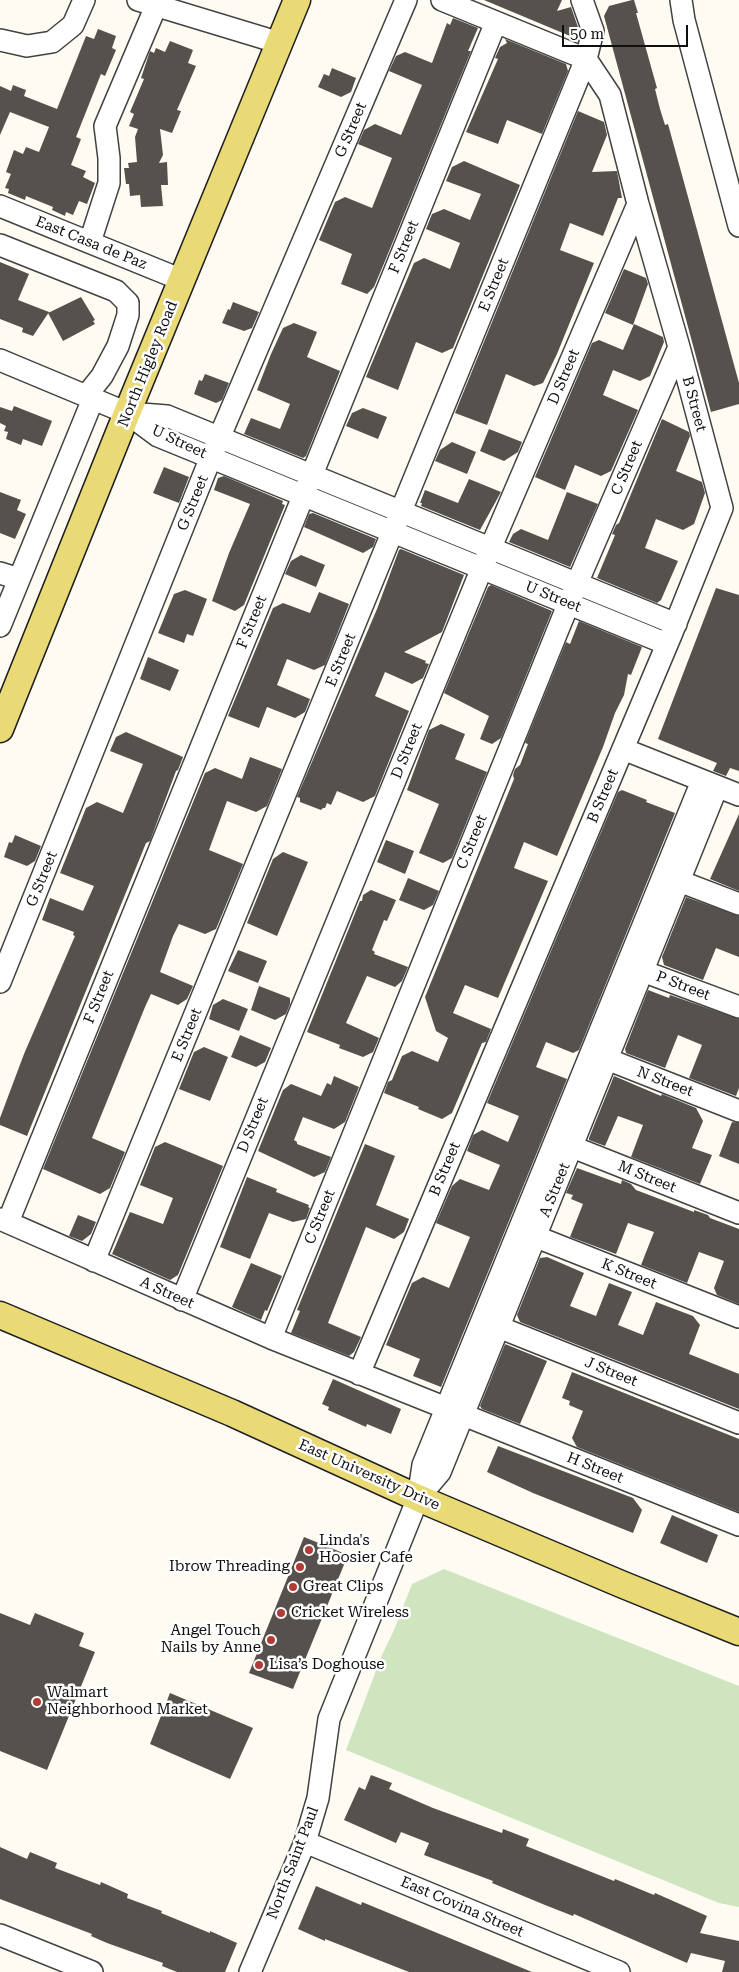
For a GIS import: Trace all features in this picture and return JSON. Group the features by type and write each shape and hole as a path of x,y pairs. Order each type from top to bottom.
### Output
{"main road":[{"name":"North Higley Road","path":"0,729 127,413 297,0"},
{"name":"East University Drive","path":"0,1315 232,1413 418,1498 620,1584 739,1632"}],"street":[{"path":"0,40 27,46 52,42 73,25 84,0"},
{"name":"G Street","path":"0,982 211,457 406,0"},
{"path":"442,0 586,59 610,95 638,204"},
{"name":"E Street","path":"94,1260 394,532 586,59 594,31 582,0"},
{"path":"681,0 686,28 739,226"},
{"path":"90,242 109,183 109,158 105,126 160,4 280,43"},
{"name":"F Street","path":"4,1221 304,495 496,22"},
{"name":"B Street","path":"359,1374 676,624 722,508 680,347 638,204"},
{"name":"D Street","path":"182,1300 490,548 638,204"},
{"name":"East Casa de Paz","path":"0,206 182,280"},
{"path":"0,245 116,291 128,303 128,315 118,346 89,397 10,576 0,626"},
{"name":"C Street","path":"271,1338 577,584 680,347"},
{"path":"0,360 127,413"},
{"name":"U Street","path":"127,413 167,416 676,624"},
{"name":"U Street","path":"127,413 158,436 667,644"},
{"path":"623,749 739,794"},
{"name":"A Street","path":"418,1498 423,1465 454,1412 710,784"},
{"path":"671,878 739,904"},
{"name":"P Street","path":"635,968 739,1007"},
{"name":"N Street","path":"599,1056 739,1111"},
{"name":"M Street","path":"564,1144 739,1213"},
{"name":"A Street","path":"4,1221 271,1338 454,1412"},
{"name":"K Street","path":"527,1234 739,1317"},
{"name":"J Street","path":"491,1324 739,1423"},
{"name":"H Street","path":"454,1412 739,1525"},
{"name":"North Saint Paul","path":"250,1972 305,1842 318,1798 329,1719 418,1498"},
{"name":"East Covina Street","path":"305,1842 619,1972"},
{"path":"0,1935 92,1972"}],"green space":[{"path":"444,1569 739,1686 739,1907 719,1903 346,1750 382,1655 412,1584"}],"building":[{"path":"484,0 562,0 557,11 571,7 580,33 570,36"},
{"path":"634,0 638,13 636,13 657,88 655,89 660,109 665,125 668,124 739,383 739,404 711,412 604,16 609,6"},
{"path":"453,18 478,28 468,51 471,51 374,287 367,294 341,284 352,254 319,240 335,202 345,197 372,208 392,158 358,144 364,130 375,124 401,135 422,85 389,71 396,56 405,52 432,63 447,23 450,25"},
{"path":"98,29 116,36 112,48 116,50 105,76 101,74 76,137 81,139 71,165 86,171 83,177 95,183 87,204 79,201 73,215 66,212 65,216 52,210 53,207 26,196 25,200 8,193 9,189 5,188 11,174 6,172 14,150 23,154 26,147 39,152 49,127 10,112 0,135 0,86 11,91 13,85 26,90 24,96 57,109 86,36 94,39"},
{"path":"505,39 566,64 568,71 542,134 507,120 498,144 466,132 498,59 495,58 500,47 507,43"},
{"path":"170,41 193,50 188,63 196,66 177,110 181,111 172,133 160,129 163,155 159,163 167,162 168,185 161,185 163,206 141,207 140,195 130,196 129,184 126,184 124,168 129,168 128,163 137,162 135,137 138,129 129,126 134,114 130,112 144,79 141,78 150,51 154,53 156,48 165,52"},
{"path":"332,68 356,78 351,92 341,97 318,87 324,74 329,76"},
{"path":"578,111 604,122 607,135 592,172 617,171 622,198 618,198 603,236 570,223 560,250 594,263 557,354 543,383 534,386 506,374 487,425 455,413"},
{"path":"464,161 520,185 453,348 442,353 416,342 398,390 366,377 414,263 424,258 450,269 460,243 426,229 432,214 444,209 470,220 481,194 446,181 452,167"},
{"path":"0,262 29,274 18,300 49,312 33,336 22,332 23,328 0,319"},
{"path":"624,269 646,278 648,284 633,325 605,313"},
{"path":"81,297 95,320 93,321 95,324 63,341 48,313"},
{"path":"233,302 259,312 252,328 244,331 222,323"},
{"path":"294,323 317,332 307,357 340,371 306,456 303,458 244,434 251,418 280,429 290,404 257,390 283,328"},
{"path":"634,324 663,337 664,342 650,376 640,381 613,370 603,395 638,410 611,471 601,476 575,465 565,490 535,477 592,343 599,340 623,350"},
{"path":"205,374 229,383 222,400 216,403 194,394 199,380 202,381"},
{"path":"14,406 52,421 42,446 23,439 21,445 6,439 8,432 4,431 6,426 0,423 0,407 12,411"},
{"path":"363,408 387,417 378,439 346,426 352,413"},
{"path":"662,419 689,432 690,436 676,471 702,482 705,493 694,524 683,530 656,519 645,548 678,561 661,600 657,603 597,578 615,535 612,534 619,523"},
{"path":"489,429 522,442 518,452 504,461 480,451"},
{"path":"452,442 476,452 467,474 435,461 440,450"},
{"path":"164,467 189,477 179,503 153,493"},
{"path":"224,476 283,501 282,504 285,505 244,605 235,611 212,601 229,553 250,504 214,490 218,478"},
{"path":"469,479 501,492 480,530 421,506 422,503 420,503 425,490 458,503"},
{"path":"0,492 21,500 17,510 26,514 15,539 0,533"},
{"path":"567,492 598,504 570,567 509,542 513,534 521,529 548,540"},
{"path":"313,513 376,539 373,547 363,553 304,527 309,514"},
{"path":"401,549 464,575 442,632 404,652 429,664 423,678 412,684 385,672 375,696 409,711 375,796 363,802 337,791 331,805 327,803 325,808 321,810 300,802 300,798 297,797"},
{"path":"301,555 325,565 316,587 285,574 291,561"},
{"path":"491,585 552,611 501,738 492,744 480,739 489,716 444,693 488,587"},
{"path":"716,588 739,595 739,771 730,768 726,776 713,771 717,763 658,739"},
{"path":"185,590 207,599 193,636 187,634 184,643 158,633 174,594"},
{"path":"319,592 349,604 325,665 314,670 287,659 277,685 310,699 305,712 295,718 267,707 259,728 228,716 273,608 283,603 310,613"},
{"path":"579,621 642,647 631,675 628,674 624,695 557,856 524,842 514,868 548,881 498,998 465,985 453,1013 491,1029 486,1042 482,1043 452,1113 442,1119 418,1109 419,1107 384,1093 388,1082 392,1080 402,1056 412,1051 438,1062 448,1038 436,1031 425,997 514,779 515,769 520,765 528,744 525,743 566,642 570,644"},
{"path":"148,657 179,670 170,691 140,679"},
{"path":"441,724 465,734 455,759 487,772 452,858 443,863 419,853 439,804 407,790 429,730"},
{"path":"126,732 183,757 27,1136 0,1125 0,1118 24,1054 75,936 73,935 74,932 42,920 50,898 83,911 94,886 60,873 86,808 97,802 123,813 143,764 110,751 116,737"},
{"path":"250,757 282,769 267,806 256,812 227,801 209,850 243,864 216,929 205,934 179,924 173,936 160,972 193,986 187,999 178,1005 151,994 145,1007 92,1138 125,1152 110,1188 100,1194 43,1169 205,773 215,768 242,779"},
{"path":"622,790 675,813 579,1050 573,1053 546,1042 536,1067 567,1079 441,1387 413,1376 420,1359 386,1345 412,1283 423,1277 449,1288 470,1237 436,1223 452,1186 460,1179 489,1190 500,1165 467,1151 473,1135 482,1130 508,1142 519,1116 487,1103 618,792"},
{"path":"739,814 739,891 710,879"},
{"path":"15,835 41,846 35,861 27,866 4,857 9,842 12,843"},
{"path":"386,840 414,851 405,874 377,862"},
{"path":"283,852 308,862 277,936 247,923 273,859"},
{"path":"408,878 439,891 433,905 424,910 399,900"},
{"path":"371,890 396,900 387,921 384,920 372,950 375,952 374,954 408,967 402,981 395,987 367,976 346,1023 379,1038 373,1052 363,1057 339,1048 340,1045 307,1032 360,901 362,901 363,895"},
{"path":"686,897 739,916 739,957 716,948 703,980 664,965 662,957"},
{"path":"238,950 267,961 258,983 228,971"},
{"path":"259,986 290,998 286,1014 275,1020 251,1010"},
{"path":"648,990 669,998 670,995 739,1019 739,1088 736,1096 689,1078 702,1045 678,1035 665,1068 626,1053 625,1049"},
{"path":"223,999 248,1009 239,1031 209,1019 213,1005"},
{"path":"240,1035 271,1048 265,1062 256,1067 231,1057"},
{"path":"204,1047 228,1057 210,1101 179,1089 194,1052"},
{"path":"334,1076 359,1087 345,1122 334,1129 303,1117 294,1140 297,1144 331,1157 325,1172 314,1177 258,1151 283,1090 291,1084 321,1096 327,1083 331,1085"},
{"path":"614,1076 661,1096 662,1094 696,1108 703,1121 692,1148 712,1155 700,1184 631,1157 643,1125 618,1116 605,1146 589,1140"},
{"path":"732,1122 739,1123 739,1164 719,1156"},
{"path":"165,1142 223,1166 178,1275 170,1280 112,1254 130,1212 163,1224 173,1198 140,1185 155,1147"},
{"path":"365,1144 395,1156 376,1205 409,1219 404,1232 394,1239 366,1227 328,1323 361,1337 354,1352 349,1356 291,1333 300,1311 297,1310"},
{"path":"577,1168 621,1184 622,1180 631,1184 636,1190 694,1212 694,1210 708,1215 710,1218 739,1229 739,1304 717,1295 714,1288 724,1261 699,1252 687,1283 641,1265 654,1232 628,1223 616,1254 570,1237 583,1204 571,1199 573,1195 566,1193"},
{"path":"247,1177 277,1189 276,1192 309,1205 308,1207 310,1208 306,1219 293,1222 269,1213 250,1259 220,1247"},
{"path":"78,1215 96,1222 91,1234 82,1241 69,1236"},
{"path":"547,1257 584,1273 570,1306 596,1316 609,1283 632,1292 618,1325 643,1335 656,1302 693,1316 700,1325 689,1354 739,1374 739,1409 520,1322 517,1315 540,1258"},
{"path":"251,1263 282,1276 267,1311 265,1310 261,1320 232,1307"},
{"path":"505,1344 547,1361 520,1424 482,1409 480,1406"},
{"path":"572,1372 739,1439 739,1512 577,1447 572,1438 583,1411 569,1405 570,1401 562,1398"},
{"path":"333,1379 401,1409 391,1434 367,1424 366,1427 328,1410 329,1407 322,1404"},
{"path":"498,1446 633,1498 642,1510 633,1533 533,1493 487,1472"},
{"path":"672,1515 718,1535 707,1563 660,1543"},
{"path":"304,1537 348,1555 293,1689 249,1673"},
{"name":"Walmart Neighborhood Market","path":"0,1613 30,1625 35,1613 84,1633 79,1646 95,1652 47,1770 0,1751"},
{"path":"170,1693 253,1728 230,1779 150,1744"},
{"path":"371,1775 392,1783 389,1789 433,1808 502,1833 503,1829 529,1839 526,1846 614,1881 615,1879 654,1895 655,1893 707,1916 700,1933 739,1941 739,1972 722,1972 725,1961 691,1953 687,1963 574,1914 573,1916 545,1905 492,1883 493,1881 424,1855 429,1843 401,1832 396,1843 344,1820 359,1787 365,1790"},
{"path":"0,1847 27,1859 30,1852 57,1863 55,1868 100,1885 101,1882 128,1894 127,1898 237,1943 225,1972 177,1972 162,1966 163,1963 107,1943 91,1936 92,1934 0,1899"},
{"path":"316,1886 361,1905 362,1902 532,1972 409,1972 325,1939 325,1941 298,1929"}],"place":[{"name":"Linda's Hoosier Cafe","path":"309,1550"},
{"name":"Ibrow Threading","path":"300,1567"},
{"name":"Great Clips","path":"293,1587"},
{"name":"Cricket Wireless","path":"281,1613"},
{"name":"Angel Touch Nails by Anne","path":"271,1640"},
{"name":"Lisa’s Doghouse","path":"259,1665"},
{"name":"Walmart Neighborhood Market","path":"37,1702"}]}
